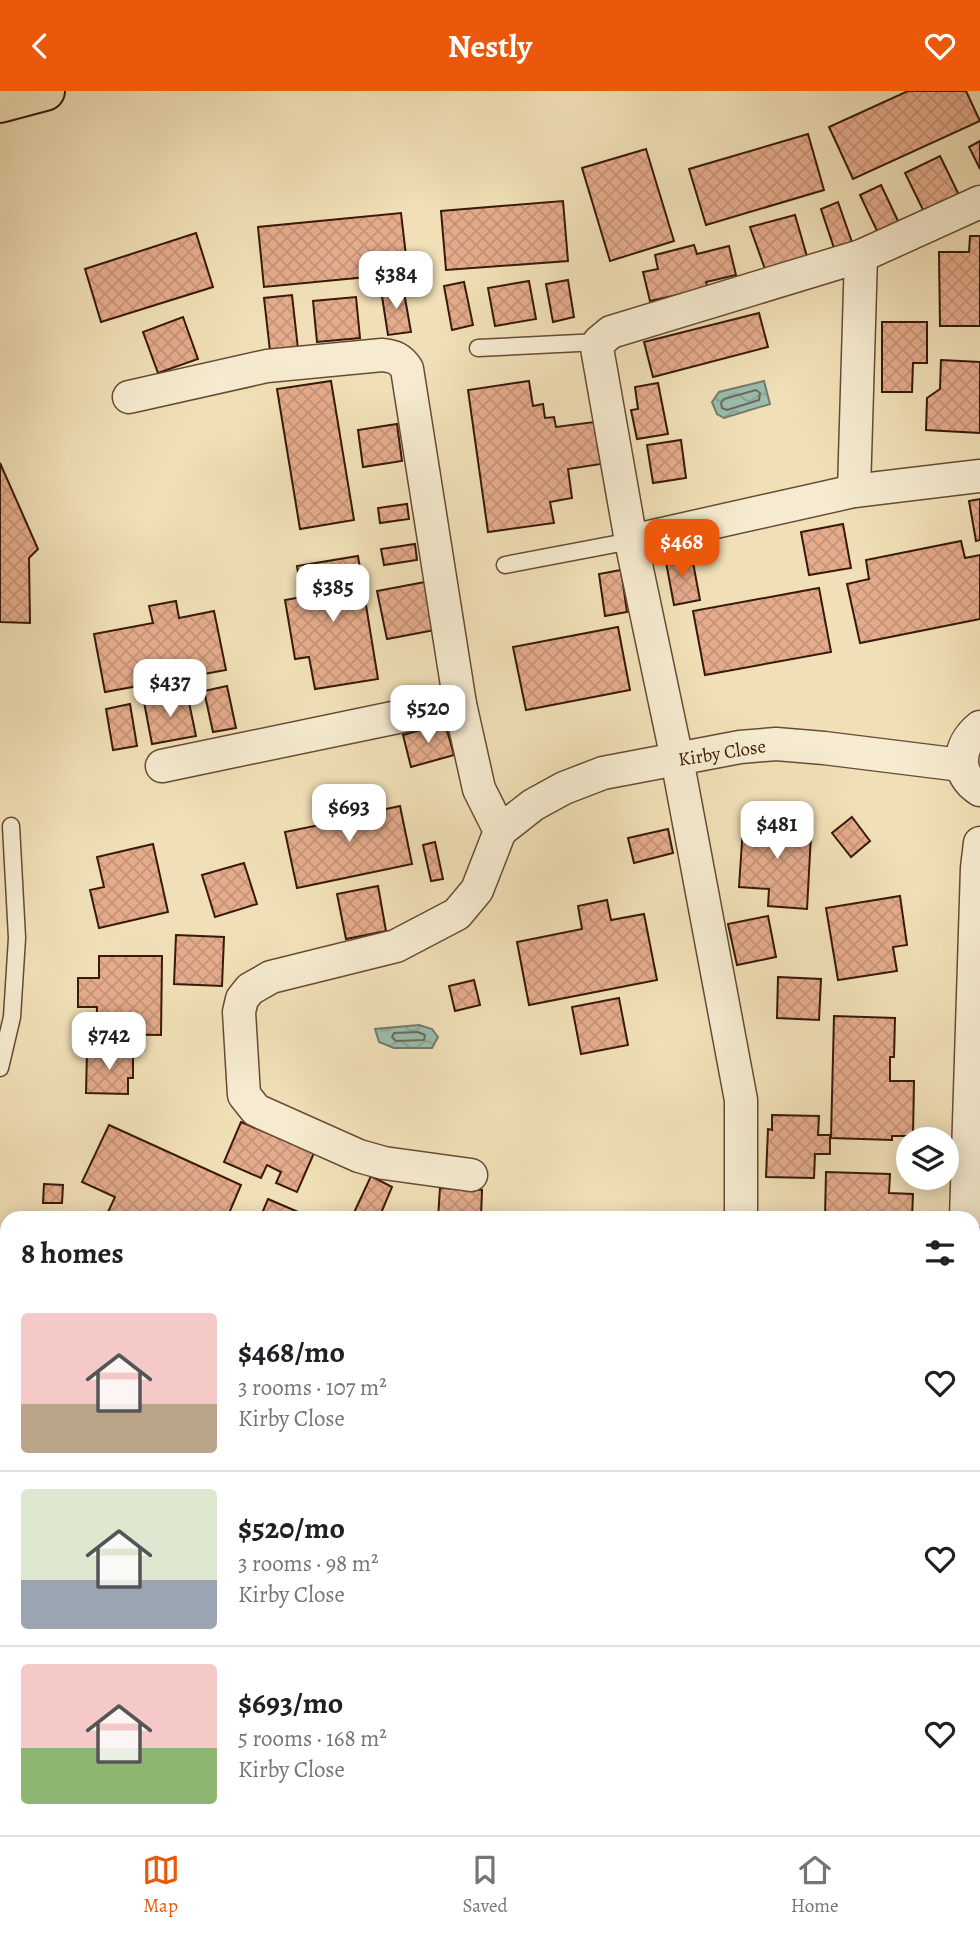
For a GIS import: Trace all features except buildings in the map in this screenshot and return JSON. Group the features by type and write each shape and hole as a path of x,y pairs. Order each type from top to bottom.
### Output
{"highway":[{"path":"0,103 45,91"}],"street":[{"path":"741,1211 741,1100 677,759 631,541 597,348 599,342 611,332 861,257 980,202"},
{"path":"854,491 861,257"},
{"path":"128,397 267,366 382,355 393,356 402,361 407,369 460,703 479,789 500,831 477,890 457,914 396,946 271,977 250,989 242,999 239,1012 244,1094 256,1109 359,1156 384,1164 471,1175"},
{"path":"631,541 854,491 980,475"},
{"path":"163,766 460,703"},
{"path":"980,727 969,736 962,751 961,765 967,779 980,790"},
{"name":"Kirby Close","path":"500,831 533,805 603,773 740,747 776,744 961,765"},
{"path":"966,1211 980,843"}],"lane":[{"path":"478,348 599,342"},
{"path":"505,565 631,541"},
{"path":"0,1068 12,1017 17,938 10,827"},
{"path":"0,934 17,938"}],"water":[{"path":"764,381 770,404 724,418 717,414 712,402 719,392"},
{"path":"419,1025 432,1029 438,1037 432,1048 394,1048 379,1042 375,1029"}]}
